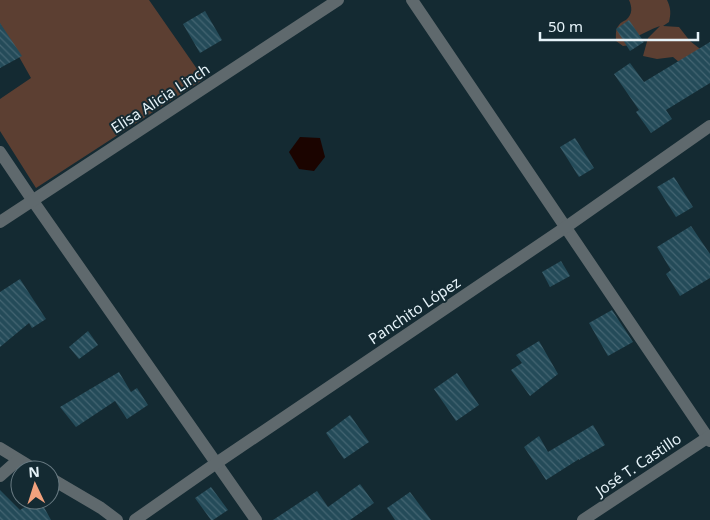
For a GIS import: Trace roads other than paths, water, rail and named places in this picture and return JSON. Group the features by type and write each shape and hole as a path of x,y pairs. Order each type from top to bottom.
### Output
{"street":[{"name":"Elisa Alicia Linch","path":"0,222 338,0"},
{"path":"412,0 709,438"},
{"name":"Panchito López","path":"135,520 566,227 710,126"},
{"path":"0,152 215,464 256,520"},
{"name":"José T. Castillo","path":"583,520 709,438"},
{"path":"0,448 18,460"},
{"path":"0,476 10,467"},
{"path":"60,484 101,508 117,520"}]}
